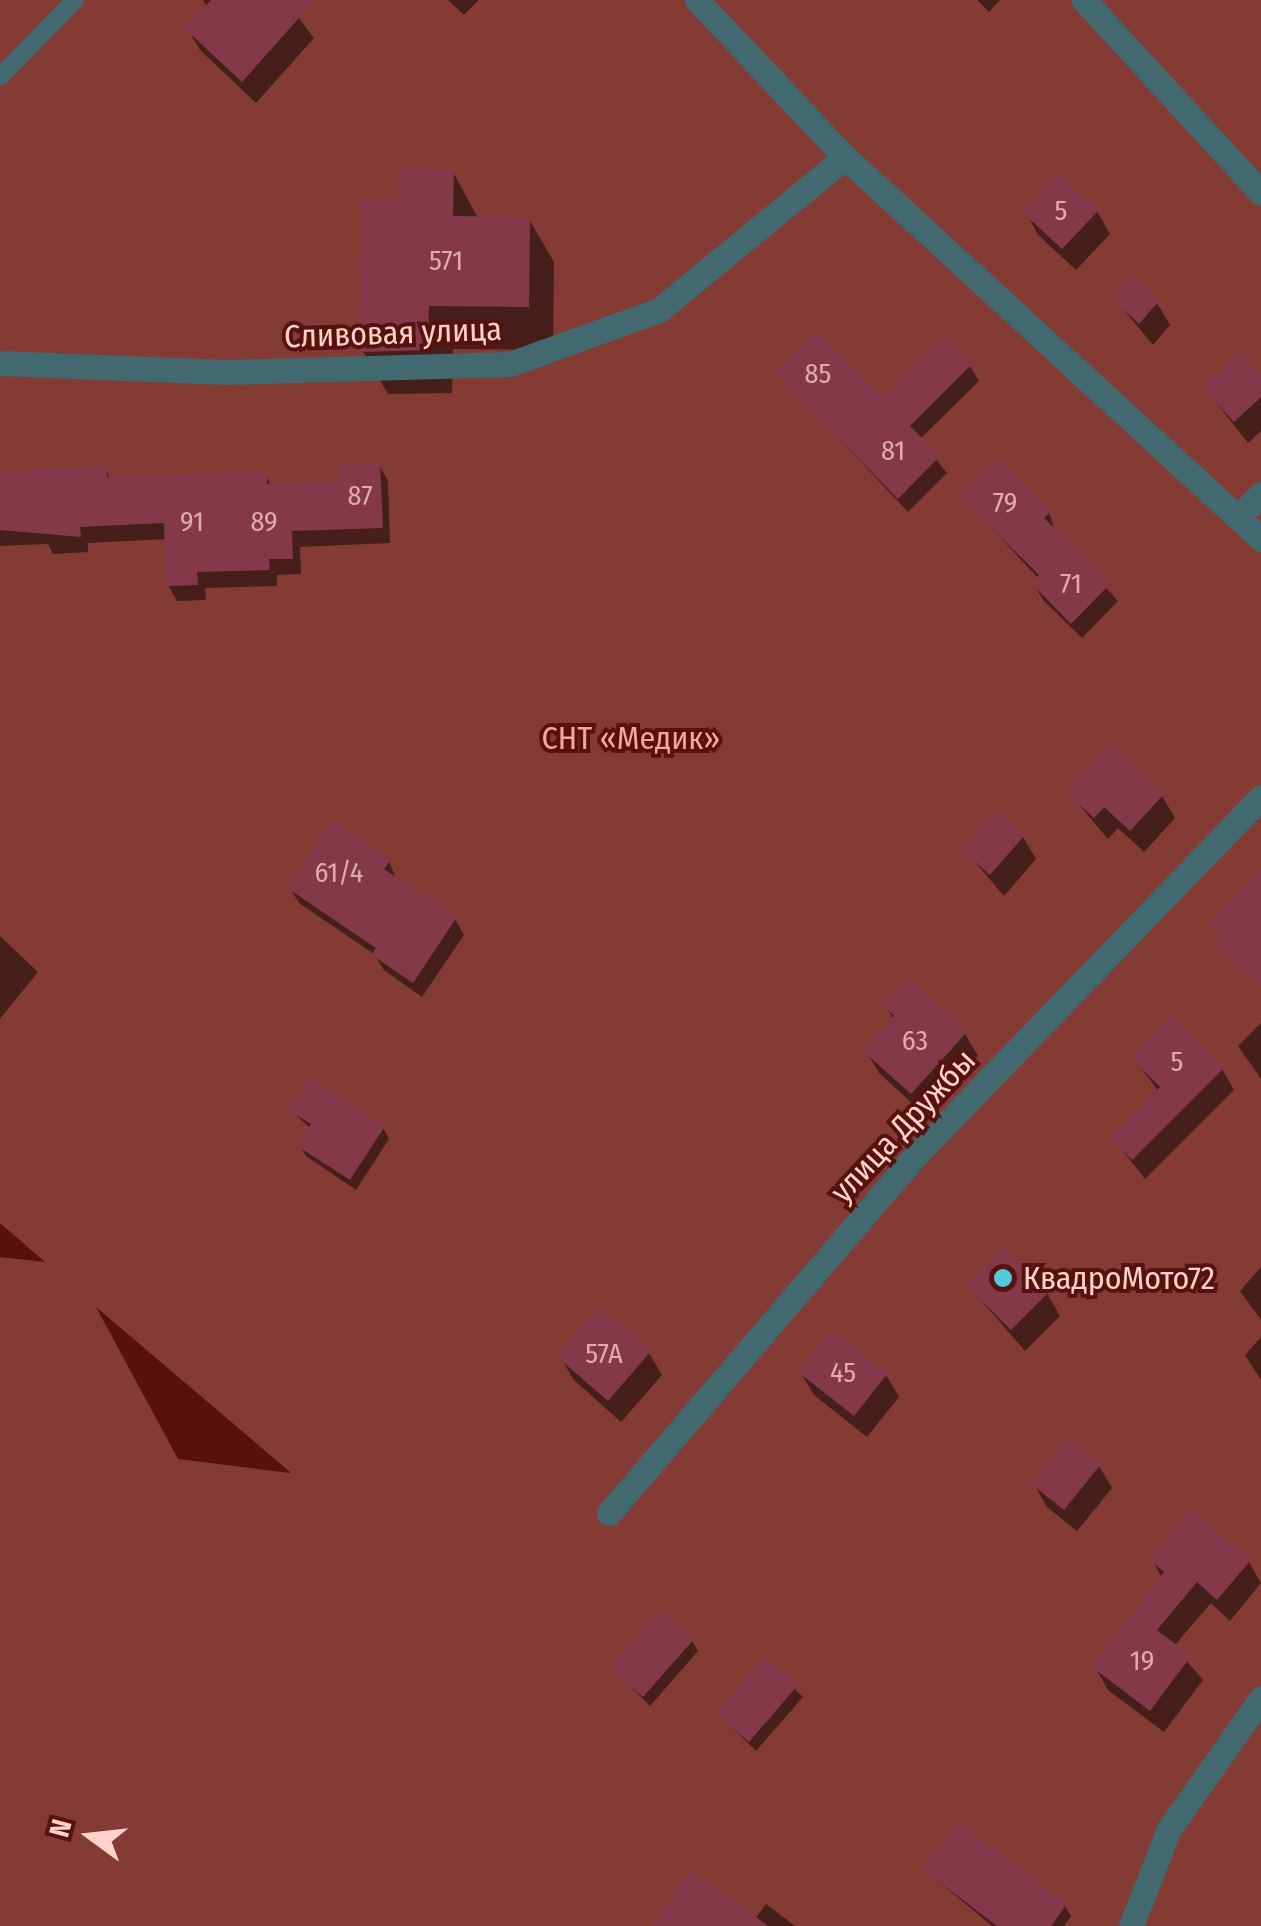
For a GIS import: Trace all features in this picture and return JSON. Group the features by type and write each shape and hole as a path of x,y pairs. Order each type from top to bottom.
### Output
{"street":[{"path":"697,0 845,156 1240,514 1261,538"},
{"path":"1084,0 1261,193"},
{"name":"Сливовая улица","path":"0,363 226,372 510,364 659,310 845,156"},
{"path":"1240,514 1261,494"},
{"name":"улица Дружбы","path":"609,1513 914,1157 1261,797"},
{"path":"1130,1926 1169,1830 1261,1698"}],"lane":[{"path":"0,77 75,0"}],"green space":[{"name":"СНТ «Медик»","path":"0,0 1261,0 1261,1926 0,1926 0,1257 45,1262 0,1223","holes":["96,1307 290,1472 178,1459"]}],"building":[{"path":"211,0 315,0 242,82 184,28"},
{"path":"398,168 454,169 453,216 530,217 529,307 429,306 428,350 360,352 362,198 398,199"},
{"path":"1059,173 1099,210 1062,249 1022,212"},
{"path":"1132,276 1159,301 1139,324 1111,298"},
{"path":"816,330 883,396 943,335 972,364 910,426 940,456 898,499 774,372"},
{"path":"1240,352 1261,375 1261,397 1234,422 1202,387"},
{"path":"997,457 1051,511 1044,518 1110,584 1071,624 1031,583 1039,575 959,496"},
{"path":"380,462 383,528 292,531 293,559 269,559 270,570 197,572 198,585 166,586 164,523 80,527 81,537 0,530 0,471 106,466 107,477 267,472 267,484 339,481 338,464"},
{"path":"1109,744 1164,794 1130,831 1104,807 1094,818 1065,792"},
{"path":"997,810 1025,835 990,875 962,850"},
{"path":"333,820 391,859 384,869 457,917 413,983 372,955 376,948 287,888"},
{"path":"1261,872 1261,986 1218,945 1224,938 1209,924"},
{"path":"908,979 967,1032 911,1094 863,1051 894,1016 883,1006"},
{"path":"1171,1015 1224,1068 1132,1160 1110,1137 1160,1087 1130,1057"},
{"path":"310,1077 385,1126 350,1180 297,1146 311,1124 288,1110"},
{"path":"1003,1246 1049,1292 1011,1330 965,1284"},
{"path":"600,1307 651,1351 608,1401 556,1356"},
{"path":"832,1330 888,1373 854,1416 798,1372"},
{"path":"1069,1438 1101,1464 1064,1510 1031,1484"},
{"path":"1192,1509 1251,1560 1217,1600 1197,1582 1157,1630 1191,1656 1150,1711 1092,1667 1164,1572 1149,1559"},
{"path":"661,1610 694,1639 643,1697 610,1668"},
{"path":"765,1656 798,1685 749,1742 715,1712"},
{"path":"958,1822 1067,1904 1051,1926 997,1926 922,1869"},
{"path":"691,1870 768,1926 651,1926"}],"place":[{"name":"КвадроМото72","path":"1003,1278"}]}
